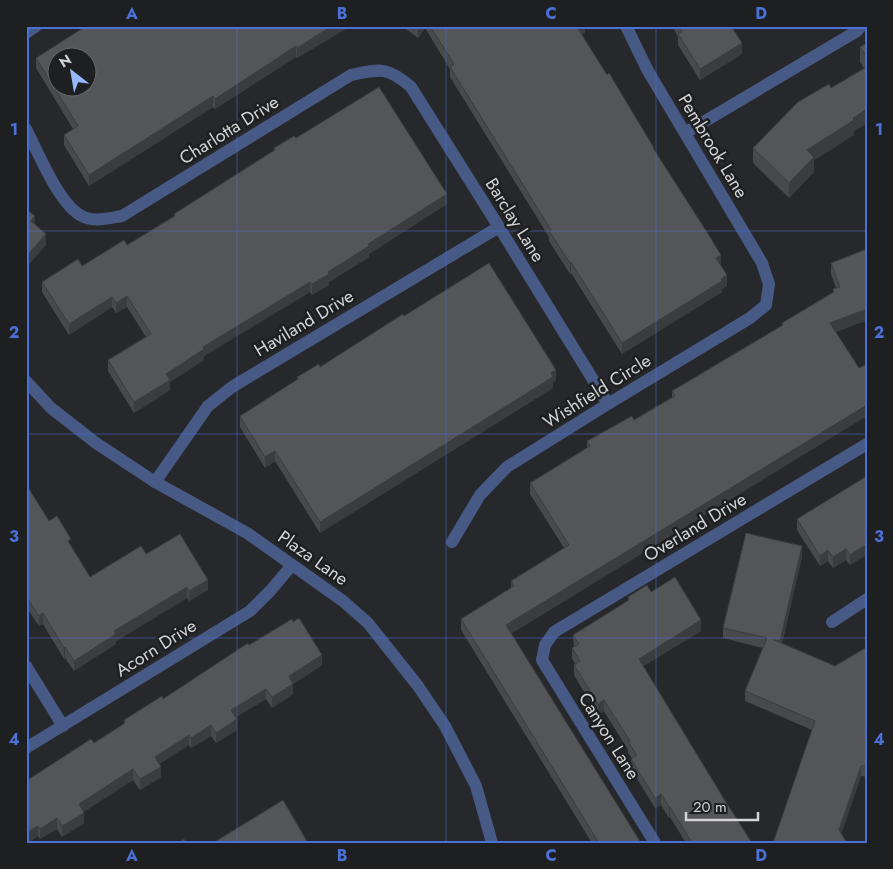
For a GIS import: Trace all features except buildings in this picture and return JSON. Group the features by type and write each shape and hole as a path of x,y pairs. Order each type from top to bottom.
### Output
{"street":[{"path":"26,33 36,26"},
{"name":"Pembrook Lane","path":"626,26 648,71 762,263 769,284"},
{"path":"685,133 857,31 861,26"},
{"name":"Charlotta Drive","path":"26,129 60,194 80,216 97,220 122,216 351,75 380,69"},
{"name":"Barclay Lane","path":"380,69 397,75 411,87 608,404"},
{"name":"Haviland Drive","path":"155,482 208,406 232,387 499,226"},
{"name":"Wishfield Circle","path":"452,542 480,495 507,468 750,318 766,305 769,284"},
{"name":"Plaza Lane","path":"26,381 58,414 96,443 155,482 247,533 343,601 368,623 418,686 445,726 476,786 492,843"},
{"name":"Overland Drive","path":"545,645 554,632 867,444"},
{"name":"Acorn Drive","path":"26,748 250,611 271,590 292,564"},
{"path":"832,622 867,599"},
{"name":"Canyon Lane","path":"545,645 542,660 655,843"},
{"path":"26,666 63,726"}]}
